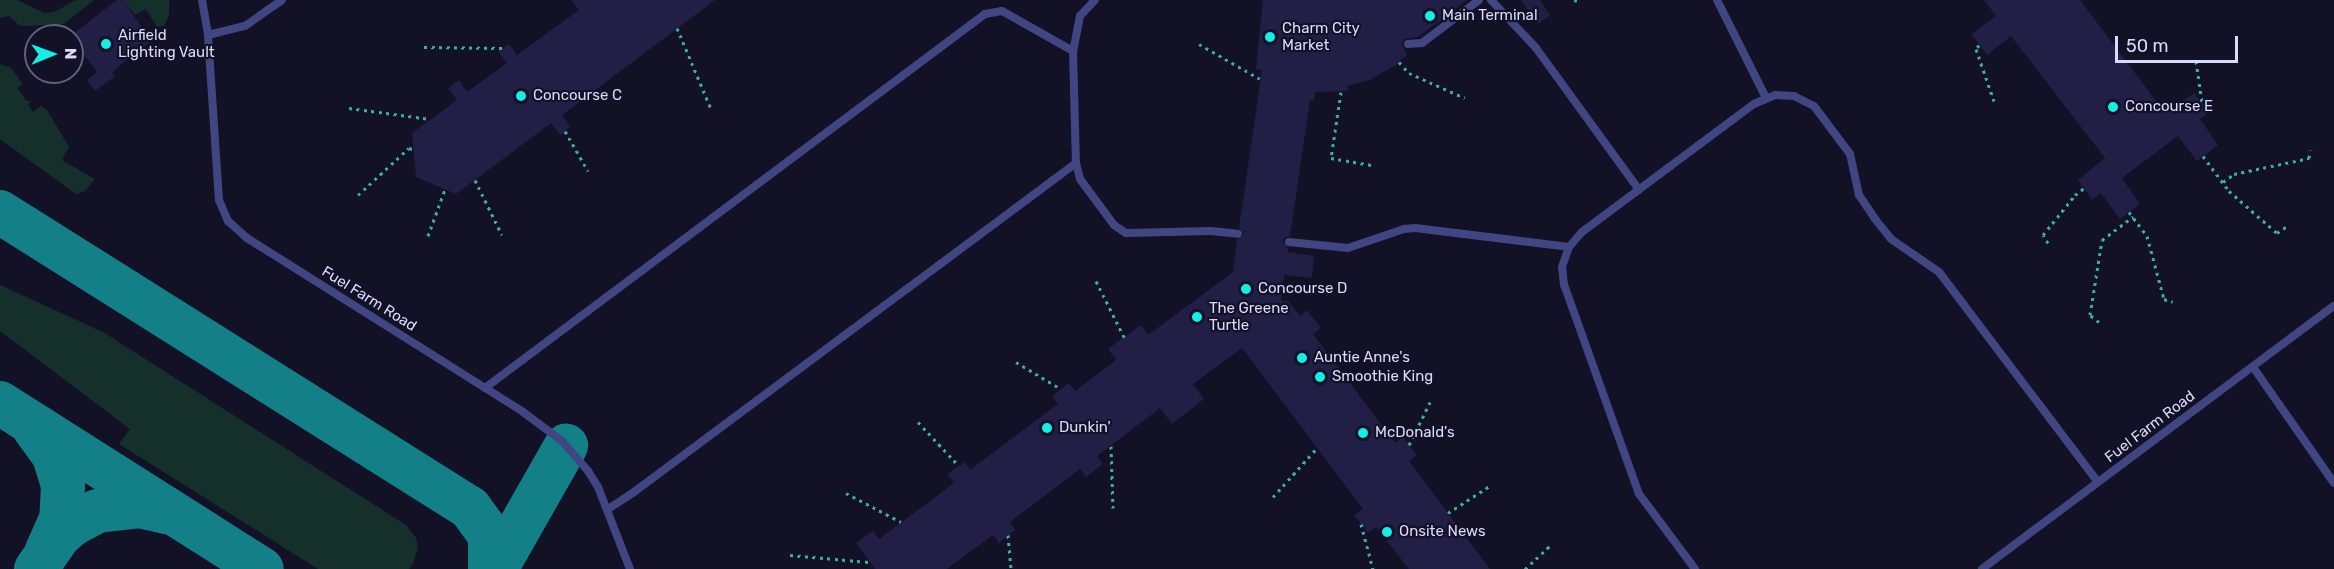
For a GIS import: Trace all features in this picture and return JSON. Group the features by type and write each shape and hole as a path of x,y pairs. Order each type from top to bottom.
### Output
{"lane":[{"name":"Fuel Farm Road","path":"202,0 208,35 219,200 228,221 247,238 485,388 562,441 588,471 608,509 630,569"},
{"path":"208,35 245,26 282,0"},
{"path":"1095,0 1079,20 1073,51 1078,175 1114,225 1123,231 1134,234 1211,231 1238,234"},
{"path":"1408,44 1422,43 1479,0"},
{"path":"1491,0 1536,48 1639,190"},
{"path":"1717,0 1766,98"},
{"path":"485,388 985,14 1002,11 1073,51"},
{"path":"1695,569 1639,494 1564,285 1562,267 1569,247 1582,232 1766,98 1775,95 1794,96 1814,106 1850,154 1863,203 1891,239 1939,272 2098,482"},
{"path":"608,509 634,492 1076,162"},
{"path":"1289,242 1348,248 1404,229 1414,228 1569,247"},
{"name":"Fuel Farm Road","path":"1982,569 2334,306"},
{"path":"2253,367 2334,483"}],"path":[{"path":"677,28 711,108"},
{"path":"1199,45 1260,79"},
{"path":"1979,45 1976,48 1994,101"},
{"path":"424,47 503,48"},
{"path":"2196,61 2202,102"},
{"path":"1399,62 1409,73 1465,98"},
{"path":"1341,92 1331,158 1371,165"},
{"path":"349,108 430,119"},
{"path":"565,131 588,171"},
{"path":"358,195 408,148 413,149"},
{"path":"2223,182 2234,174 2308,158 2311,150"},
{"path":"2204,156 2229,191 2277,233 2286,227"},
{"path":"475,180 502,235"},
{"path":"2048,243 2043,235 2075,195 2084,188"},
{"path":"428,236 445,189"},
{"path":"2129,212 2147,236 2164,299 2173,302"},
{"path":"2098,322 2090,315 2102,240 2133,217"},
{"path":"1096,281 1124,337"},
{"path":"1017,362 1061,389"},
{"path":"1409,445 1432,398"},
{"path":"918,422 959,466"},
{"path":"1111,446 1113,508"},
{"path":"1273,497 1317,448"},
{"path":"1448,513 1491,485"},
{"path":"846,493 902,522"},
{"path":"1361,524 1373,569"},
{"path":"1008,536 1011,569"},
{"path":"1525,569 1550,546"},
{"path":"790,555 869,562"}],"green space":[{"path":"0,0 17,0 44,13 54,12 76,0 94,0 64,24 24,26 19,25 9,16 0,18"},
{"path":"123,0 169,0 169,15 164,26 157,27 146,9 135,15"},
{"path":"0,64 11,68 23,84 17,88 27,101 32,101 28,104 33,112 41,106 47,110 69,147 62,160 95,179 85,191 76,194 0,139"},
{"path":"0,285 103,332 406,525 416,538 418,547 413,564 409,569 318,569 119,444 130,429 0,331"}],"building":[{"name":"Airfield Lighting Vault","path":"117,0 123,0 151,41 112,72 115,76 95,91 87,80 97,72 84,55 84,25"},
{"name":"Concourse C","path":"571,0 715,0 562,115 570,127 560,135 551,123 456,194 416,177 412,133 457,100 448,88 459,80 467,92 507,63 498,51 509,44 517,55 579,10"},
{"name":"Concourse D","path":"1263,0 1467,0 1418,37 1404,39 1402,45 1407,55 1399,61 1400,63 1369,80 1347,86 1348,91 1315,92 1314,100 1310,100 1290,236 1284,238 1283,242 1288,252 1314,256 1312,278 1284,275 1281,300 1289,302 1300,316 1307,310 1321,328 1313,334 1395,443 1403,437 1417,455 1409,461 1490,569 1409,569 1376,527 1368,533 1354,515 1363,509 1242,348 1193,384 1204,399 1172,424 1160,408 1097,456 1103,464 1086,477 1080,469 1010,522 1015,530 999,543 993,535 947,569 875,569 856,543 873,531 879,539 954,483 947,474 965,462 970,470 1058,404 1052,396 1069,383 1075,391 1116,360 1108,349 1141,325 1148,335 1233,272 1237,240 1244,234 1239,228 1262,70 1256,69"},
{"path":"1521,0 1540,0 1550,15 1538,24"},
{"name":"Concourse E","path":"1984,0 2080,0 2165,113 2194,93 2209,112 2200,119 2218,145 2197,161 2178,136 2122,178 2140,204 2120,219 2101,193 2092,200 2078,180 2105,158 2011,36 1987,55 1971,34 1996,16"}],"taxiway":[{"path":"0,212 470,508 490,536 490,569"},
{"path":"0,403 262,569"},
{"path":"34,428 54,456 63,486 61,519 47,551"},
{"path":"496,569 566,446"},
{"path":"36,569 59,536 73,524 97,511 140,506 167,512"}],"place":[{"name":"Main Terminal","path":"1430,16"},
{"name":"Charm City Market","path":"1270,37"},
{"name":"Airfield Lighting Vault","path":"106,44"},
{"name":"Concourse C","path":"521,96"},
{"name":"Concourse E","path":"2113,107"},
{"name":"Concourse D","path":"1246,289"},
{"name":"The Greene Turtle","path":"1197,317"},
{"name":"Auntie Anne's","path":"1302,358"},
{"name":"Smoothie King","path":"1320,377"},
{"name":"Dunkin'","path":"1047,428"},
{"name":"McDonald's","path":"1363,433"},
{"name":"Onsite News","path":"1387,532"}]}
